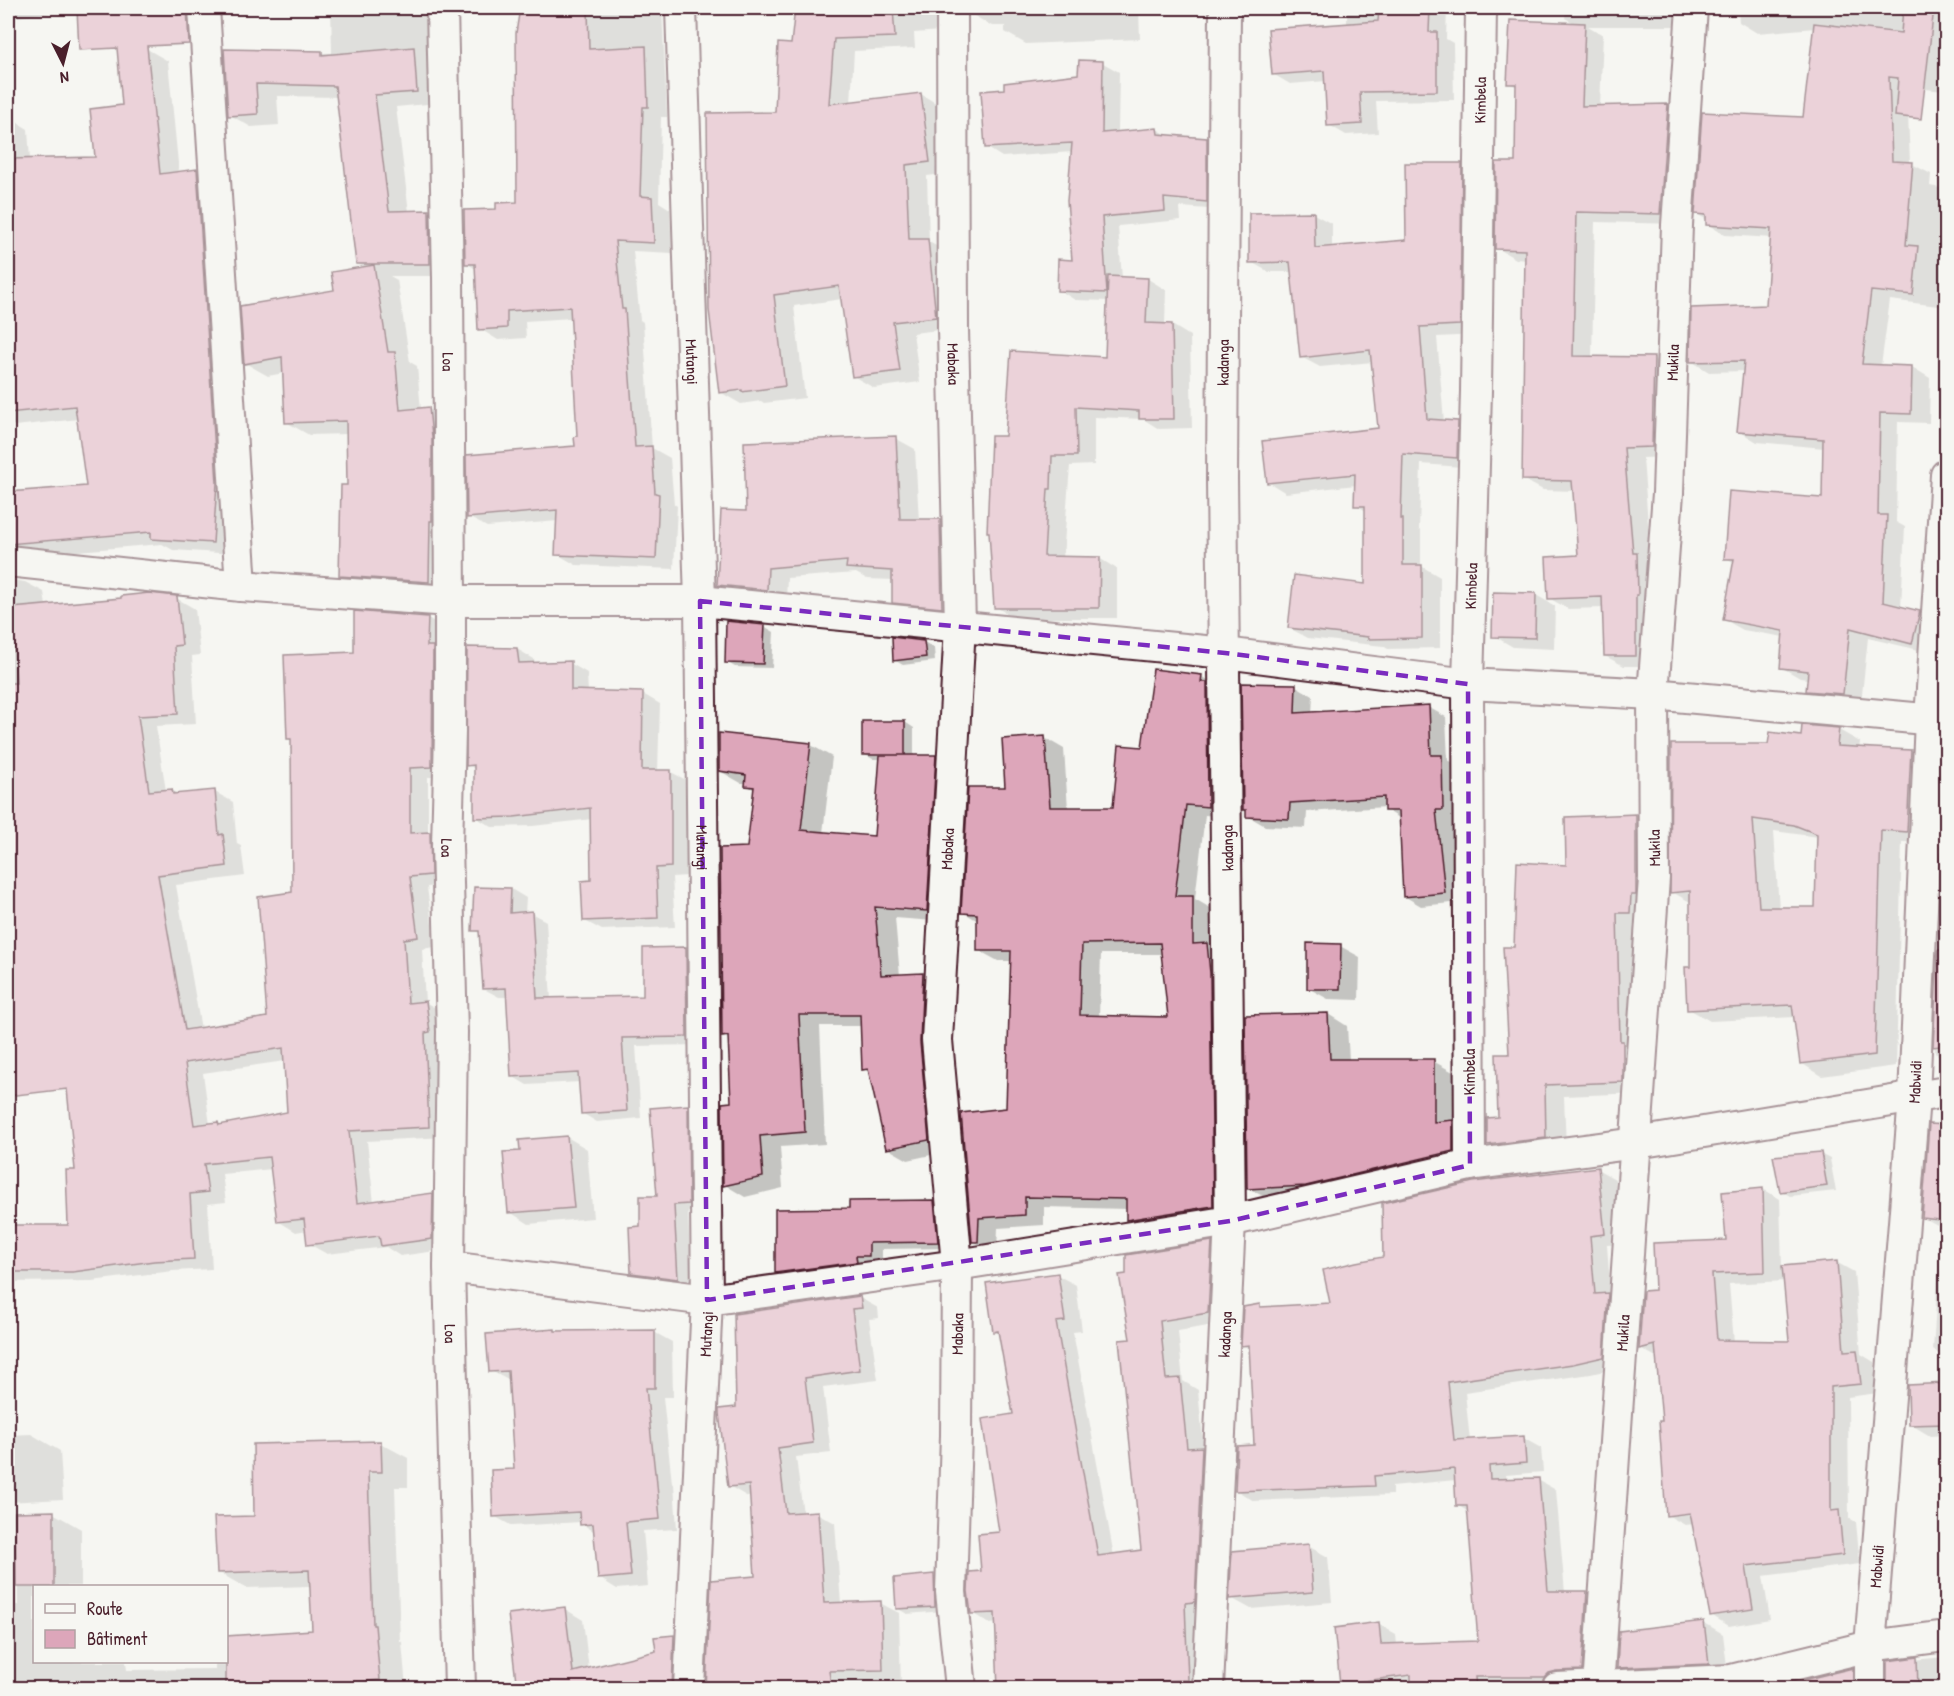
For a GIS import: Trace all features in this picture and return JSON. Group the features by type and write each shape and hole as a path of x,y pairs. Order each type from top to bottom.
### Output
{"street":[{"path":"204,8 241,586"},
{"name":"Loa","path":"442,8 448,278 450,601 447,846 452,1032 449,1267 460,1689"},
{"name":"Mutangi","path":"681,8 700,601 707,1300 689,1689"},
{"name":"Mabaka","path":"952,8 953,329 960,626 937,1040 957,1265 956,1435 951,1592 961,1689"},
{"name":"kadanga","path":"1208,1689 1230,1221 1222,479 1225,8"},
{"name":"Kimbela","path":"1470,1165 1468,684 1476,379 1481,8"},
{"name":"Mukila","path":"1598,1687 1654,878 1653,694 1668,493 1677,225 1692,8"},
{"name":"Mabwidi","path":"1870,1689 1870,1646 1914,1098 1938,720 1947,475"},
{"path":"8,561 241,586 450,601 700,601 1225,653 1468,684 1653,694 1938,720"},
{"path":"449,1267 707,1300 957,1265 1230,1221 1470,1165 1637,1143 1947,1092"},
{"path":"1557,1689 1731,1680 1870,1646 1947,1636"}],"highlighted area":[{"path":"700,601 1225,653 1468,684 1470,1165 1230,1221 707,1300"}],"building":[{"path":"187,8 189,44 147,46 160,174 197,169 217,483 213,543 151,539 151,532 8,544 8,492 86,486 75,406 8,413 8,159 95,157 90,109 122,105 117,48 79,50 77,9"},
{"path":"520,8 588,8 589,49 646,46 648,107 643,107 640,196 652,197 654,243 615,241 622,309 625,309 635,447 652,446 655,493 659,494 656,559 555,555 557,510 467,518 466,455 575,446 574,437 577,436 570,307 507,311 507,328 478,330 475,264 465,264 464,210 496,209 496,203 517,202 516,33"},
{"path":"795,8 893,8 895,37 834,39 829,104 921,93 930,162 906,165 909,239 928,239 936,317 893,322 900,371 852,377 839,286 774,295 785,386 719,393 709,310 707,113 775,112 778,43 791,44"},
{"path":"1379,8 1430,8 1429,32 1437,32 1437,91 1360,92 1362,124 1327,126 1324,71 1272,75 1268,29 1378,21"},
{"path":"1903,8 1934,8 1921,119 1895,116 1898,78 1889,77 1892,161 1913,162 1906,245 1918,246 1913,295 1871,291 1862,364 1912,366 1911,414 1880,413 1878,515 1887,515 1883,602 1920,611 1912,644 1850,628 1843,694 1806,691 1808,671 1780,668 1783,631 1723,620 1734,559 1724,559 1729,491 1822,498 1823,439 1737,432 1744,361 1690,362 1691,308 1766,305 1771,229 1706,225 1706,215 1695,214 1702,112 1803,117 1814,23 1901,33"},
{"path":"1510,20 1585,23 1582,106 1668,104 1660,214 1576,212 1573,356 1654,357 1652,447 1624,448 1633,553 1637,553 1636,656 1604,656 1602,597 1548,599 1546,557 1578,555 1572,481 1522,480 1525,250 1495,249 1496,162 1515,162 1516,84 1507,84"},
{"path":"414,47 417,92 375,95 389,211 429,210 430,264 356,264 335,86 256,84 258,114 228,116 224,49 322,51 322,55"},
{"path":"1079,60 1103,61 1102,133 1157,128 1158,134 1207,138 1207,202 1164,198 1165,211 1102,217 1107,293 1057,291 1058,259 1072,260 1067,201 1072,143 985,148 981,91 1004,89 1004,83 1078,74"},
{"path":"1405,163 1462,163 1460,325 1420,327 1427,419 1458,421 1457,458 1403,454 1401,519 1403,519 1403,565 1422,565 1422,638 1368,639 1368,637 1288,628 1294,575 1365,584 1365,506 1354,506 1355,474 1267,483 1262,441 1378,428 1370,350 1300,358 1290,262 1249,263 1249,213 1314,212 1315,248 1406,240"},
{"path":"374,265 388,352 395,352 400,410 429,407 432,437 432,521 430,521 429,582 339,576 341,485 347,485 346,421 285,423 282,357 244,364 240,306 334,290 331,272"},
{"path":"1108,276 1148,278 1146,323 1172,324 1174,419 1139,419 1139,411 1076,407 1077,456 1052,456 1044,556 1100,557 1099,608 994,608 989,532 987,532 991,436 1005,436 1011,351 1105,357"},
{"path":"896,436 900,519 940,519 942,608 892,603 892,571 846,568 847,561 768,568 767,590 717,585 721,510 746,511 744,442"},
{"path":"1493,592 1536,593 1535,638 1492,637"},
{"path":"149,593 177,596 182,645 174,646 178,714 138,716 149,791 172,789 173,794 215,790 219,835 223,834 227,866 158,875 185,1030 267,1017 258,897 292,892 291,739 287,739 284,655 354,652 354,611 428,617 427,646 433,646 432,767 410,768 410,833 430,832 431,875 410,877 418,937 404,939 408,1003 426,1001 430,1032 425,1033 429,1127 349,1131 357,1203 433,1193 432,1239 381,1246 379,1236 307,1245 304,1219 277,1222 269,1157 204,1164 208,1192 190,1194 194,1259 154,1261 73,1272 8,1272 8,1225 68,1225 66,1170 75,1170 67,1089 8,1096 8,683 16,683 12,608 121,598 121,596","holes":["283,1048 287,1112 219,1125 218,1122 194,1125 185,1063"]},
{"path":"726,621 765,625 763,664 725,663"},
{"path":"892,637 924,641 926,657 893,661"},
{"path":"467,647 517,648 519,663 571,661 571,690 643,692 642,770 671,770 671,867 656,868 658,918 583,921 581,881 591,880 590,808 514,817 474,818 474,765 466,766"},
{"path":"1153,669 1202,675 1201,682 1207,682 1208,807 1186,805 1175,896 1193,896 1193,944 1207,943 1210,973 1213,1206 1126,1220 1126,1199 1025,1197 1025,1215 979,1218 978,1242 972,1242 961,1113 1006,1108 1011,951 977,951 977,914 961,913 968,787 1005,787 1002,739 1045,736 1050,807 1113,807 1119,745 1142,747","holes":["1160,943 1168,1017 1080,1015 1082,944"]},
{"path":"1241,683 1296,684 1295,713 1429,705 1431,755 1442,755 1443,810 1436,810 1445,893 1403,897 1399,811 1384,811 1384,797 1290,803 1289,819 1246,817 1246,810 1243,810"},
{"path":"862,721 905,721 905,755 862,755"},
{"path":"1802,725 1839,728 1837,746 1911,750 1907,832 1881,830 1875,1055 1800,1064 1792,1005 1687,1010 1685,967 1690,967 1690,891 1670,893 1671,744 1768,744 1770,732 1801,736","holes":["1753,819 1794,825 1817,834 1815,907 1759,907"]},
{"path":"719,733 811,743 801,830 874,836 880,755 936,755 927,911 875,907 881,975 923,973 920,1042 929,1140 886,1149 868,1069 862,1070 860,1015 799,1015 805,1132 760,1136 763,1177 723,1186 722,1103 731,1102 728,1036 722,1037 720,848 747,847 754,787 745,786 746,775 719,771"},
{"path":"1636,814 1636,895 1631,895 1630,913 1617,913 1623,1082 1545,1085 1546,1138 1487,1145 1487,1118 1498,1117 1496,1054 1509,1054 1503,947 1514,947 1517,862 1566,865 1565,817"},
{"path":"474,887 511,888 510,913 532,911 537,998 643,996 643,948 686,947 687,1037 622,1038 627,1111 581,1114 578,1073 511,1077 506,988 483,989 479,931 472,931"},
{"path":"1307,943 1341,944 1340,989 1307,989"},
{"path":"1938,950 1947,950 1947,1045 1933,1047"},
{"path":"1328,1013 1330,1059 1434,1059 1434,1122 1453,1120 1453,1151 1306,1186 1247,1189 1245,1015"},
{"path":"688,1105 689,1204 674,1205 678,1279 631,1273 629,1227 640,1226 640,1196 657,1196 650,1108"},
{"path":"1929,1124 1947,1125 1947,1221 1922,1218"},
{"path":"567,1136 574,1208 508,1213 503,1152 520,1151 519,1140"},
{"path":"1821,1152 1827,1186 1780,1192 1773,1156"},
{"path":"1598,1167 1605,1234 1590,1236 1595,1294 1608,1293 1604,1357 1573,1364 1448,1382 1454,1440 1524,1436 1526,1463 1489,1466 1490,1479 1539,1478 1548,1591 1587,1591 1582,1670 1556,1671 1544,1677 1475,1677 1476,1689 1411,1689 1411,1675 1340,1684 1334,1628 1379,1622 1381,1644 1478,1641 1467,1506 1456,1506 1454,1469 1374,1476 1375,1486 1235,1491 1237,1446 1254,1445 1249,1345 1241,1346 1243,1307 1260,1304 1260,1307 1330,1303 1323,1270 1383,1257 1382,1203 1473,1182"},
{"path":"1763,1188 1765,1272 1712,1274 1717,1340 1789,1341 1782,1266 1837,1261 1844,1351 1857,1350 1861,1384 1831,1387 1831,1511 1839,1510 1843,1555 1746,1566 1753,1609 1710,1616 1690,1513 1666,1516 1659,1421 1662,1421 1655,1345 1639,1349 1643,1291 1655,1290 1653,1243 1726,1240 1722,1192"},
{"path":"934,1200 938,1242 869,1243 869,1256 856,1256 857,1262 775,1273 775,1209 849,1208 849,1201"},
{"path":"1212,1241 1208,1313 1160,1321 1166,1379 1180,1378 1187,1448 1202,1447 1195,1602 1185,1603 1188,1680 1068,1684 1069,1689 998,1689 995,1613 971,1614 968,1591 969,1572 981,1571 978,1534 999,1532 982,1419 1013,1414 998,1331 993,1332 986,1283 1058,1273 1065,1321 1056,1322 1098,1556 1141,1550 1119,1340 1130,1339 1119,1275 1126,1274 1126,1255"},
{"path":"860,1296 862,1308 852,1309 860,1370 805,1378 813,1443 778,1448 786,1513 818,1511 824,1603 881,1601 883,1670 829,1671 831,1684 780,1689 706,1689 711,1580 755,1576 749,1485 728,1487 719,1413 719,1409 736,1407 734,1314"},
{"path":"555,1329 555,1331 655,1330 655,1388 646,1388 660,1519 626,1522 631,1576 598,1579 593,1524 580,1525 579,1512 493,1517 491,1470 514,1469 508,1371 489,1372 486,1334"},
{"path":"1947,1383 1947,1424 1909,1425 1908,1385"},
{"path":"381,1441 382,1472 368,1472 373,1625 375,1625 380,1680 276,1689 226,1689 228,1636 312,1630 309,1570 217,1573 214,1517 254,1516 253,1444"},
{"path":"54,1511 54,1585 16,1587 15,1512"},
{"path":"1309,1544 1313,1592 1229,1599 1232,1551"},
{"path":"934,1574 935,1607 896,1609 894,1578"},
{"path":"565,1607 573,1672 656,1651 654,1637 674,1635 672,1689 517,1689 508,1614"},
{"path":"1704,1621 1709,1664 1617,1668 1619,1631"},
{"path":"1917,1657 1918,1689 1887,1689 1887,1661"},
{"path":"1853,1668 1853,1689 1803,1689 1803,1680"}]}
